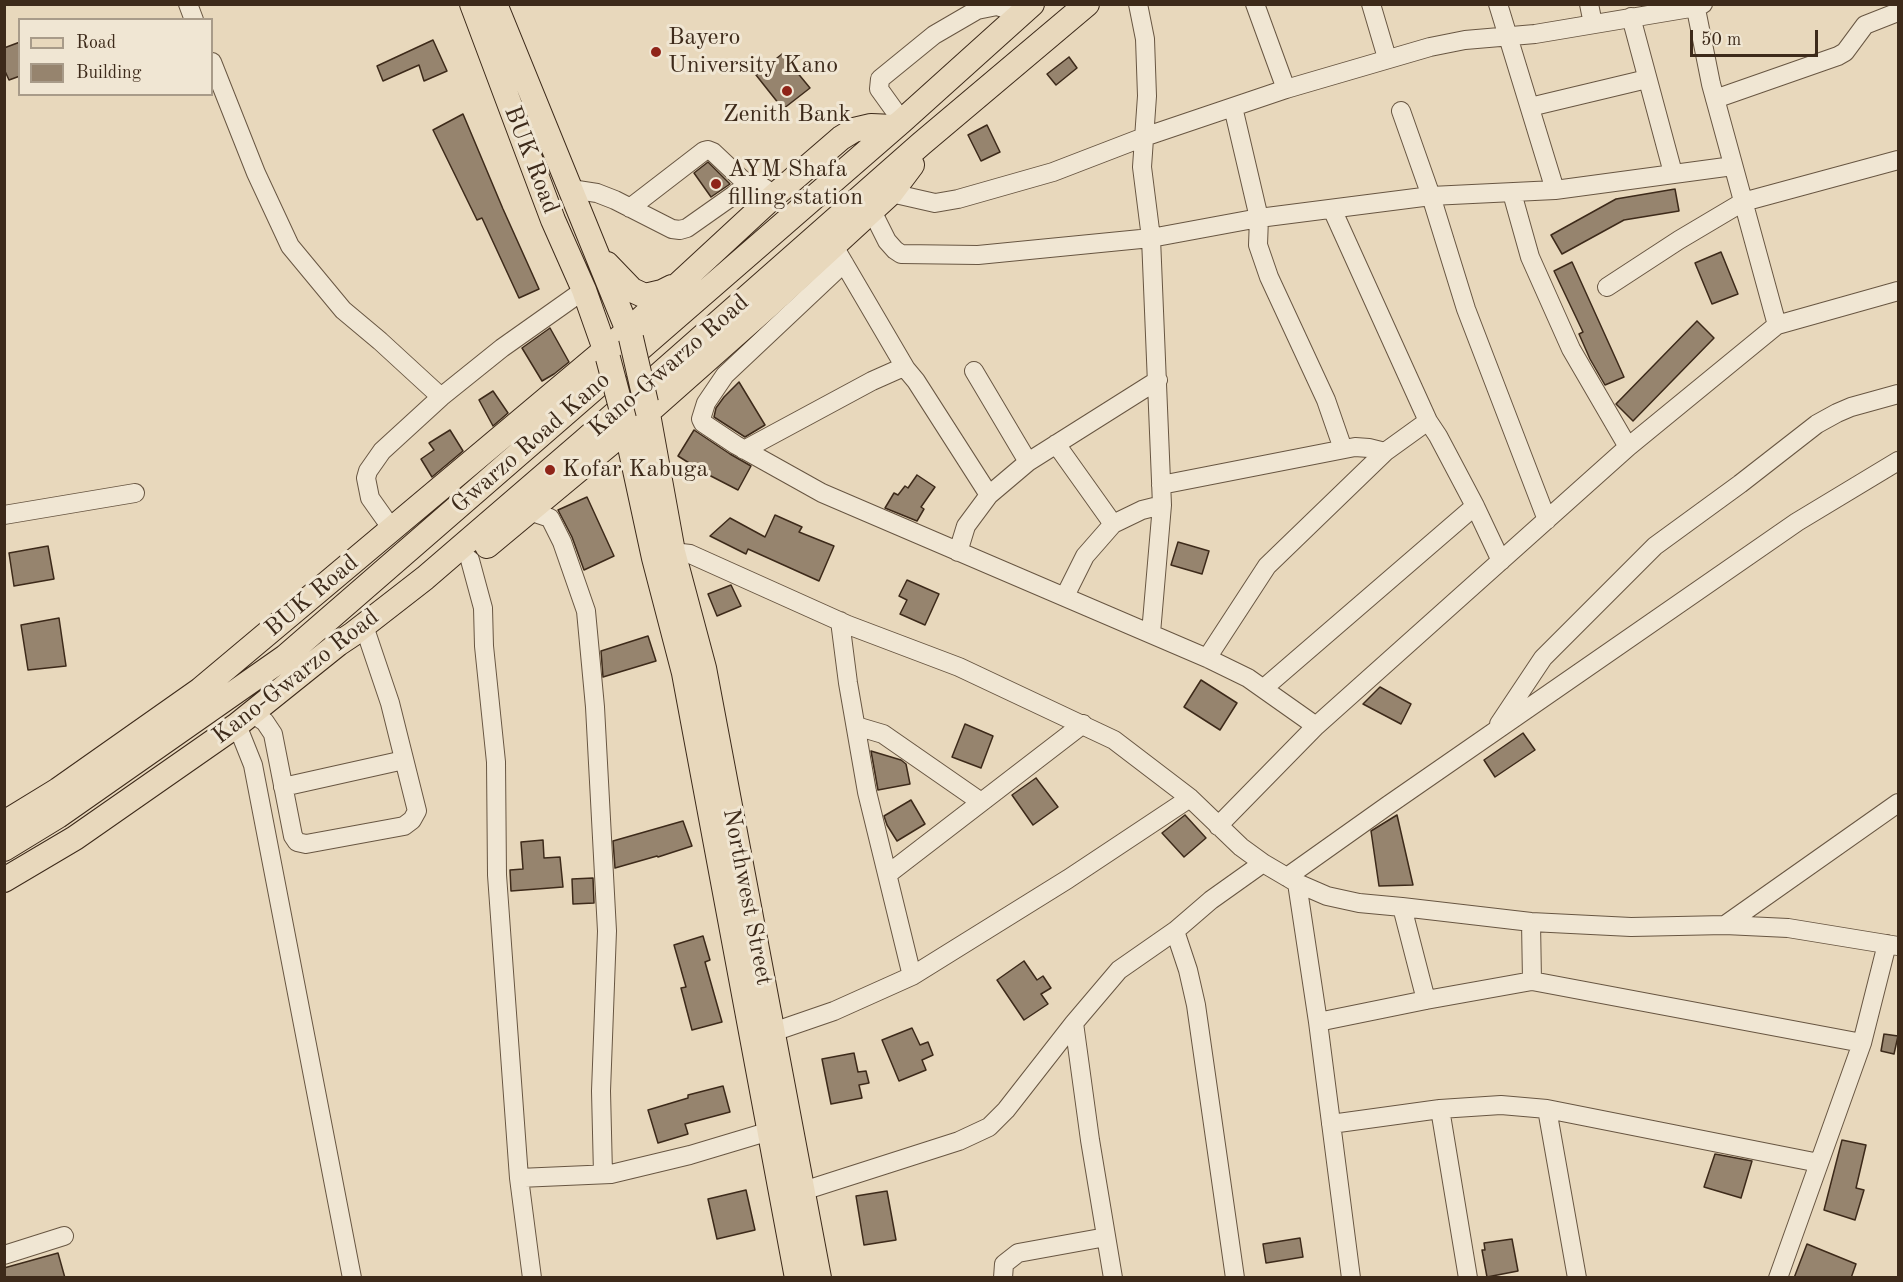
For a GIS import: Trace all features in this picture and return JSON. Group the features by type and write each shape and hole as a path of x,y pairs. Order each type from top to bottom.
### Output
{"main road":[{"name":"BUK Road","path":"472,4 553,220 584,291 607,353"},
{"name":"BUK Road","path":"495,4 630,334"},
{"name":"Kano-Gwarzo Road","path":"4,880 75,838 245,719 338,644 361,631 566,456 921,144 1087,4"},
{"name":"Gwarzo Road Kano","path":"4,849 58,816 285,657 1027,9"},
{"name":"BUK Road","path":"4,823 58,790 200,690 630,334 677,285 841,138 854,130 898,124"},
{"path":"361,631 378,632 404,615 529,511 625,424 839,254 872,211 891,193 913,164 921,144"},
{"path":"598,256 612,267 619,278 632,290 645,296 677,285"},
{"path":"630,334 647,407 657,522"},
{"path":"607,353 625,424 657,522"},
{"name":"Northwest Street","path":"657,522 673,552 704,668 819,1278"},
{"name":"Northwest Street","path":"657,522 654,558 684,673 797,1278"},
{"path":"258,641 285,657"}],"street":[{"path":"1138,4 1145,39 1147,96 1142,167 1151,238 1162,505 1151,633"},
{"path":"1255,4 1286,89"},
{"path":"1371,4 1387,58"},
{"path":"1498,4 1555,190"},
{"path":"1589,4 1593,24"},
{"path":"891,193 935,203 958,199 1053,172 1144,137 1387,58 1465,40 1535,34 1698,5 1715,99 1777,325"},
{"path":"898,124 879,89 880,79 934,35 977,10 997,6 1027,9"},
{"path":"1715,99 1838,56 1845,52 1865,25 1899,12"},
{"path":"1630,17 1673,173"},
{"path":"213,65 256,173 290,246 343,310 441,397"},
{"path":"1530,107 1647,79"},
{"path":"1233,107 1259,218 1258,245 1269,277 1326,400 1343,449"},
{"path":"1401,111 1431,196 1466,309 1547,520"},
{"path":"630,208 708,150 748,185"},
{"path":"1607,287 1743,201 1899,160"},
{"path":"872,211 887,241 901,254 978,255 1151,238 1259,218 1431,196 1555,190 1733,166"},
{"path":"571,189 597,193 672,229 687,228 748,185 758,184 775,195"},
{"path":"1512,193 1530,257 1567,338 1628,447"},
{"path":"1332,209 1428,421 1475,506 1501,561"},
{"path":"989,495 906,369 839,254 725,375 706,403 701,419 703,423 744,450 822,493 1151,633 1248,678 1316,726"},
{"path":"392,529 370,498 366,478 368,471 382,452 441,397 502,348 584,291"},
{"path":"1218,826 1316,726 1628,447 1777,325 1899,291"},
{"path":"744,450 872,381 899,369 906,369"},
{"path":"974,371 1028,462"},
{"path":"958,552 966,526 989,495 1028,462 1158,380"},
{"path":"1493,733 1543,658 1655,546 1827,418 1851,407 1899,394"},
{"path":"1207,658 1267,566 1385,452 1428,421"},
{"path":"1056,444 1113,524"},
{"path":"1161,485 1355,447 1385,452"},
{"path":"1292,880 1493,733 1797,522 1899,461"},
{"path":"4,515 135,493"},
{"path":"1065,596 1085,556 1113,524 1142,510 1162,505"},
{"path":"1264,688 1475,506"},
{"path":"529,511 550,518 562,542 586,611 595,707 607,931 601,1091 603,1174"},
{"path":"673,552 690,554 840,621 959,667 1114,740 1190,798 1241,847 1263,863 1292,880 1342,900 1531,922 1631,927 1725,925 1788,928 1893,945 1862,1043 1778,1278"},
{"path":"470,560 483,608 484,646 496,762 497,875 519,1178 532,1278"},
{"path":"840,621 867,792 912,976"},
{"path":"352,1278 245,719 265,722 273,734 293,836 297,842 306,844 404,826 412,820 417,812 390,703 361,631"},
{"path":"888,874 1083,724"},
{"path":"856,726 883,735 981,802"},
{"path":"283,787 404,760"},
{"path":"773,1032 834,1011 912,976 1068,879 1190,798"},
{"path":"1725,925 1899,803"},
{"path":"803,1191 960,1141 989,1127 1006,1110 1119,970 1175,931 1211,900 1263,863"},
{"path":"1292,880 1318,1022 1351,1278"},
{"path":"1402,907 1426,1000"},
{"path":"1531,922 1532,981"},
{"path":"1175,931 1188,970 1196,1005 1235,1278"},
{"path":"1318,1022 1532,981 1862,1043"},
{"path":"1074,1023 1090,1140 1113,1278"},
{"path":"1331,1124 1440,1108 1501,1105 1547,1109 1819,1163"},
{"path":"1440,1108 1468,1278"},
{"path":"1547,1109 1577,1278"},
{"path":"519,1178 603,1174 690,1155 770,1131"},
{"path":"4,1255 64,1236"},
{"path":"1003,1278 1004,1264 1018,1253 1106,1237"}],"building":[{"path":"433,40 447,71 424,81 419,65 383,81 377,66"},
{"path":"18,43 18,77 9,80 4,69 4,48"},
{"path":"782,54 810,88 783,109 756,75"},
{"path":"1069,57 1077,68 1056,85 1047,74"},
{"path":"463,114 539,289 519,298 482,218 477,220 433,130"},
{"path":"987,125 1000,152 981,161 968,135"},
{"path":"708,162 730,184 711,197 694,173"},
{"path":"1675,189 1679,211 1624,220 1562,254 1551,235 1616,199"},
{"path":"1721,252 1738,294 1712,304 1695,263"},
{"path":"1572,262 1624,377 1605,385 1590,359 1579,334 1583,332 1554,271"},
{"path":"1697,321 1714,338 1633,421 1616,404"},
{"path":"550,328 569,362 542,381 522,348"},
{"path":"739,382 765,425 745,437 714,417 716,408"},
{"path":"493,391 508,413 493,426 479,400"},
{"path":"450,430 463,451 432,477 421,459 434,450 429,443"},
{"path":"694,430 751,466 738,490 678,456"},
{"path":"917,475 935,487 921,507 924,509 917,521 885,508 894,493 898,495 905,486 908,488"},
{"path":"587,497 614,556 584,570 572,537 558,510"},
{"path":"775,515 802,527 799,532 834,546 819,581 748,549 746,554 710,536 730,518 765,537"},
{"path":"1178,542 1209,551 1202,574 1171,565"},
{"path":"48,546 54,579 14,586 9,553"},
{"path":"907,580 939,594 925,625 900,614 907,600 899,596"},
{"path":"731,585 741,606 717,616 708,594"},
{"path":"59,618 66,666 28,670 21,625"},
{"path":"648,636 656,661 603,677 601,651"},
{"path":"1201,680 1237,703 1220,730 1184,707"},
{"path":"1380,687 1411,704 1401,724 1363,704"},
{"path":"965,724 993,736 981,768 952,757"},
{"path":"1523,733 1535,750 1495,777 1484,760"},
{"path":"871,751 901,760 906,764 910,784 878,790"},
{"path":"1036,778 1058,807 1033,825 1012,795"},
{"path":"911,800 925,824 897,841 884,816"},
{"path":"1185,815 1206,838 1184,857 1162,833"},
{"path":"1397,815 1413,885 1379,886 1371,831"},
{"path":"683,821 692,846 615,868 613,841"},
{"path":"543,840 544,858 560,857 563,887 511,891 510,870 523,869 521,842"},
{"path":"593,878 594,903 573,904 572,879"},
{"path":"703,936 710,960 705,962 722,1022 692,1030 681,988 686,987 674,945"},
{"path":"1024,961 1037,980 1043,976 1051,988 1041,994 1048,1004 1024,1020 997,980"},
{"path":"912,1028 920,1045 928,1042 933,1055 922,1060 926,1070 899,1081 882,1040"},
{"path":"1884,1034 1898,1036 1894,1054 1881,1051"},
{"path":"854,1053 858,1072 866,1071 869,1083 859,1085 862,1098 831,1104 822,1059"},
{"path":"723,1086 730,1112 685,1124 688,1134 658,1143 648,1110 688,1098 688,1095"},
{"path":"1842,1140 1866,1145 1856,1188 1864,1190 1855,1220 1824,1210"},
{"path":"1715,1154 1752,1161 1741,1198 1704,1187"},
{"path":"746,1190 755,1230 717,1239 708,1199"},
{"path":"887,1191 896,1240 864,1245 856,1196"},
{"path":"1300,1238 1303,1257 1266,1263 1263,1244"},
{"path":"1512,1239 1518,1271 1487,1277 1482,1250 1485,1250 1484,1243"},
{"path":"1807,1244 1856,1264 1851,1278 1794,1278"},
{"path":"58,1253 65,1278 4,1278 4,1268"}],"place":[{"name":"Bayero University Kano","path":"656,52"},
{"name":"Zenith Bank","path":"787,91"},
{"name":"AYM Shafa filling station","path":"716,184"},
{"name":"Kofar Kabuga","path":"550,470"}]}
